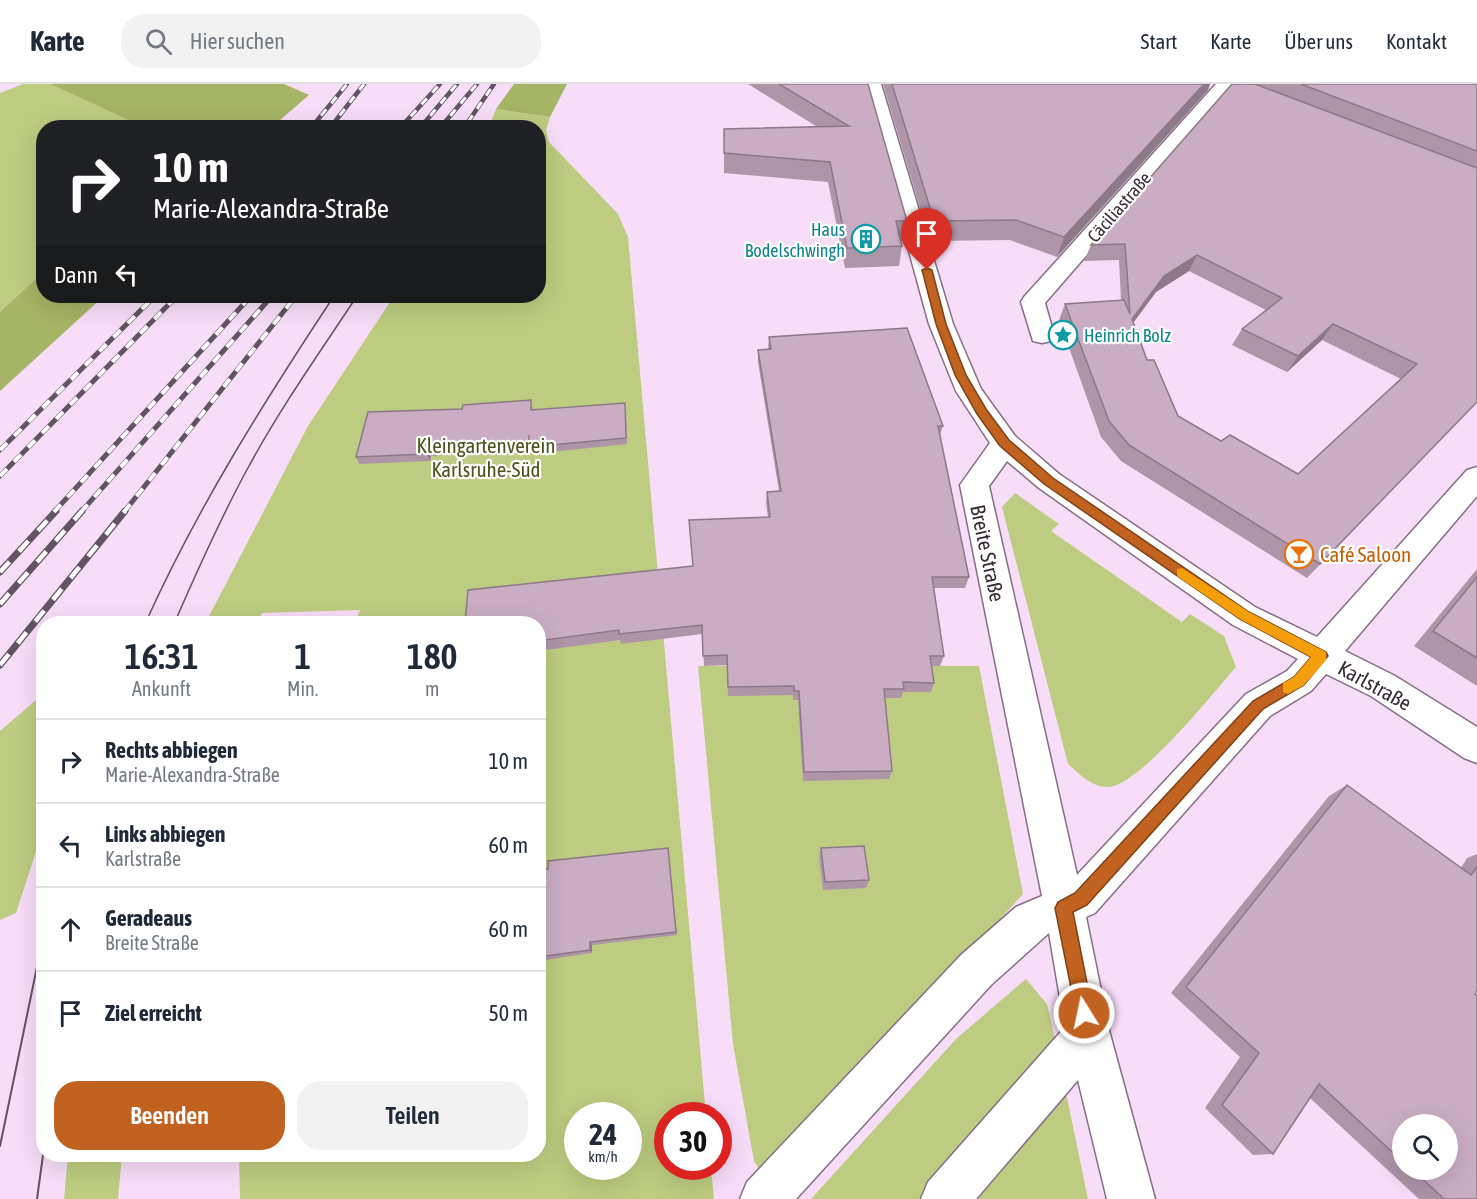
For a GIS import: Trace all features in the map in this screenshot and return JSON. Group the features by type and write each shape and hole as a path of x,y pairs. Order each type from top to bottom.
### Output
{"street":[{"path":"872,84 941,324 969,391 1005,443"},
{"name":"Cäciliastraße","path":"1042,335 1033,302 1233,85"},
{"name":"Karlstraße","path":"1005,443 1049,481 1235,609 1321,656 1383,686 1477,747"},
{"name":"Breite Straße","path":"1005,443 974,485 1064,908 1088,1034 1131,1199"},
{"path":"764,1199 975,970 1030,921 1081,899 1258,705 1299,681 1477,477"},
{"path":"945,1199 1088,1034"}],"green space":[{"path":"23,84 50,84 128,120 36,120 36,279 0,312 0,93"},
{"path":"50,84 284,84 309,95 280,120 128,120"},
{"path":"514,84 567,84 550,117 496,109"},
{"name":"Kleingartenverein Karlsruhe-Süd","path":"496,109 550,117 546,130 546,120 492,120"},
{"name":"Kleingartenverein Karlsruhe-Süd","path":"546,130 549,142 618,214 628,237 705,1102 654,1102 654,1180 712,1180 714,1199 240,1199 239,1162 546,1162 546,616 357,616 360,610 262,613 260,616 209,616 308,426 389,303 546,303"},
{"path":"36,279 36,303 96,303 0,391 0,312"},
{"path":"1015,493 1059,524 1051,531 1182,622 1190,614 1224,636 1236,667 1175,737 1156,756 1121,783 1107,787 1096,785 1068,764 1002,507"},
{"path":"698,666 979,666 1023,894 773,1170 762,1173 754,1161 733,1044"},
{"path":"36,700 36,852 16,913 0,920 0,731"},
{"path":"1026,979 1047,1004 1055,1039 919,1199 811,1199 956,1039"},
{"path":"1066,1093 1088,1199 978,1199"},
{"path":"67,1162 121,1162 118,1199 64,1199"}],"building":[{"path":"779,84 868,84 907,221 896,221 902,246 847,248 830,162 724,153 724,129 849,126"},
{"path":"892,84 1204,84 1064,237 1016,220 934,221"},
{"path":"1232,84 1255,84 1477,168 1477,402 1320,564 1129,445 1109,421 1065,304 1124,300 1130,314 1125,244 1091,245","holes":["1197,255 1282,298 1242,329 1298,356 1333,324 1417,364 1298,474 1230,435 1221,441 1178,416 1154,360 1147,360 1132,319 1164,276"]},
{"path":"1301,84 1477,84 1477,151"},
{"path":"907,328 943,426 938,426 969,577 932,577 944,656 930,656 934,683 903,682 904,689 884,689 892,771 804,772 799,691 794,691 794,686 728,687 727,655 703,656 702,625 619,634 619,630 546,640 546,616 466,616 468,590 693,566 689,520 770,517 767,492 781,491 758,350 771,349 769,337"},
{"path":"531,400 531,410 625,403 626,438 529,447 529,444 492,448 492,444 428,449 427,454 356,457 368,412 462,409 463,405"},
{"path":"1477,577 1477,658 1433,631"},
{"path":"1347,785 1471,875 1477,867 1477,990 1475,994 1477,996 1477,1199 1444,1199 1424,1180 1458,1180 1458,1114 1392,1114 1392,1152 1319,1084 1273,1154 1222,1105 1259,1053 1186,987"},
{"path":"864,846 869,880 825,882 821,848"},
{"path":"668,848 676,932 590,942 590,950 546,956 546,869 548,869 548,861"}],"tram line":[{"path":"149,616 209,497 282,376 329,303"},
{"path":"177,616 219,524 261,444 352,303"},
{"path":"0,1146 36,972"},
{"path":"37,1199 42,1162"}],"railway":[{"path":"318,120 347,84"},
{"path":"336,120 364,84"},
{"path":"407,120 440,84"},
{"path":"427,120 457,84"},
{"path":"447,120 477,84"},
{"path":"469,120 494,84"},
{"path":"0,450 148,303"},
{"path":"0,476 170,303"},
{"path":"54,512 245,303"},
{"path":"81,512 266,303"},
{"path":"124,512 290,303"},
{"path":"0,572 56,511"},
{"path":"0,604 82,511"},
{"path":"40,616 125,511"},
{"path":"0,665 36,621"}],"slow traffic":[{"path":"1182,573 1244,615 1321,656 1299,681 1288,688"}],"place":[{"name":"Haus Bodelschwingh","path":"866,239"},
{"name":"Heinrich Bolz","path":"1063,335"},
{"name":"Café Saloon","path":"1299,554"}],"route":[{"path":"927,270 941,324 961,375 981,411 1005,443 1049,481 1244,615 1321,656 1299,681 1258,705 1081,899 1064,908 1084,1013"}]}
